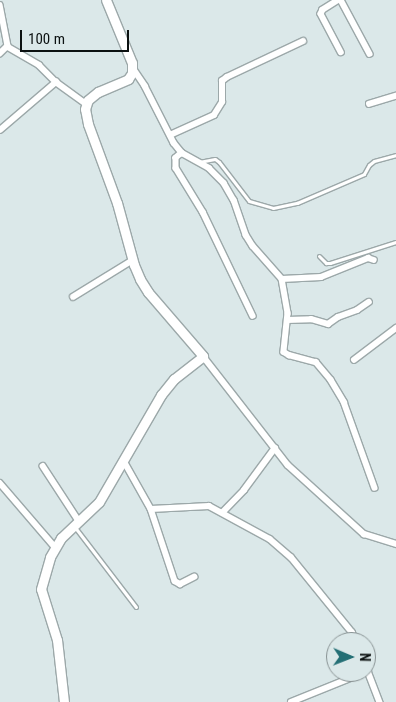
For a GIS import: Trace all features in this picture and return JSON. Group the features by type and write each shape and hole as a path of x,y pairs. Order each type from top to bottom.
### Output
{"street":[{"path":"106,0 132,68 145,86 170,135 182,153 210,168 224,183 234,200 246,235 253,246 282,279 286,297 287,320 284,352 289,355 312,360 328,376 344,402 375,488"},
{"path":"340,52 321,14 323,10 340,0 370,54"},
{"path":"0,5 8,47 40,65 56,82 85,102 88,124 117,203 132,260 148,292 203,356 288,465 356,528 370,537 396,544"},
{"path":"170,135 214,115 222,102 222,81 227,77 303,41"},
{"path":"0,52 8,47"},
{"path":"85,102 98,92 128,80 132,68"},
{"path":"0,130 56,82"},
{"path":"369,104 396,96"},
{"path":"182,153 176,158 176,168 203,212 253,316"},
{"path":"282,279 321,277 368,258 374,260"},
{"path":"73,297 132,260"},
{"path":"287,320 311,319 328,324 369,302"},
{"path":"354,360 396,328"},
{"path":"64,702 57,640 41,589 43,576 56,547 76,523 99,502 161,395 174,379 203,356"},
{"path":"223,512 244,490 275,448"},
{"path":"124,461 151,509 176,581 180,584 194,578"},
{"path":"43,466 76,523"},
{"path":"0,483 30,521 56,547"},
{"path":"151,509 203,505 223,512 270,539 291,556 352,632"},
{"path":"388,542 396,550"},
{"path":"291,702 337,682"},
{"path":"372,682 380,702"}],"lane":[{"path":"199,162 215,159 242,195 261,206 272,208 296,202 364,174 368,165 374,161 396,155"},
{"path":"319,256 326,263 330,263 396,242"},
{"path":"76,523 136,607"}]}
